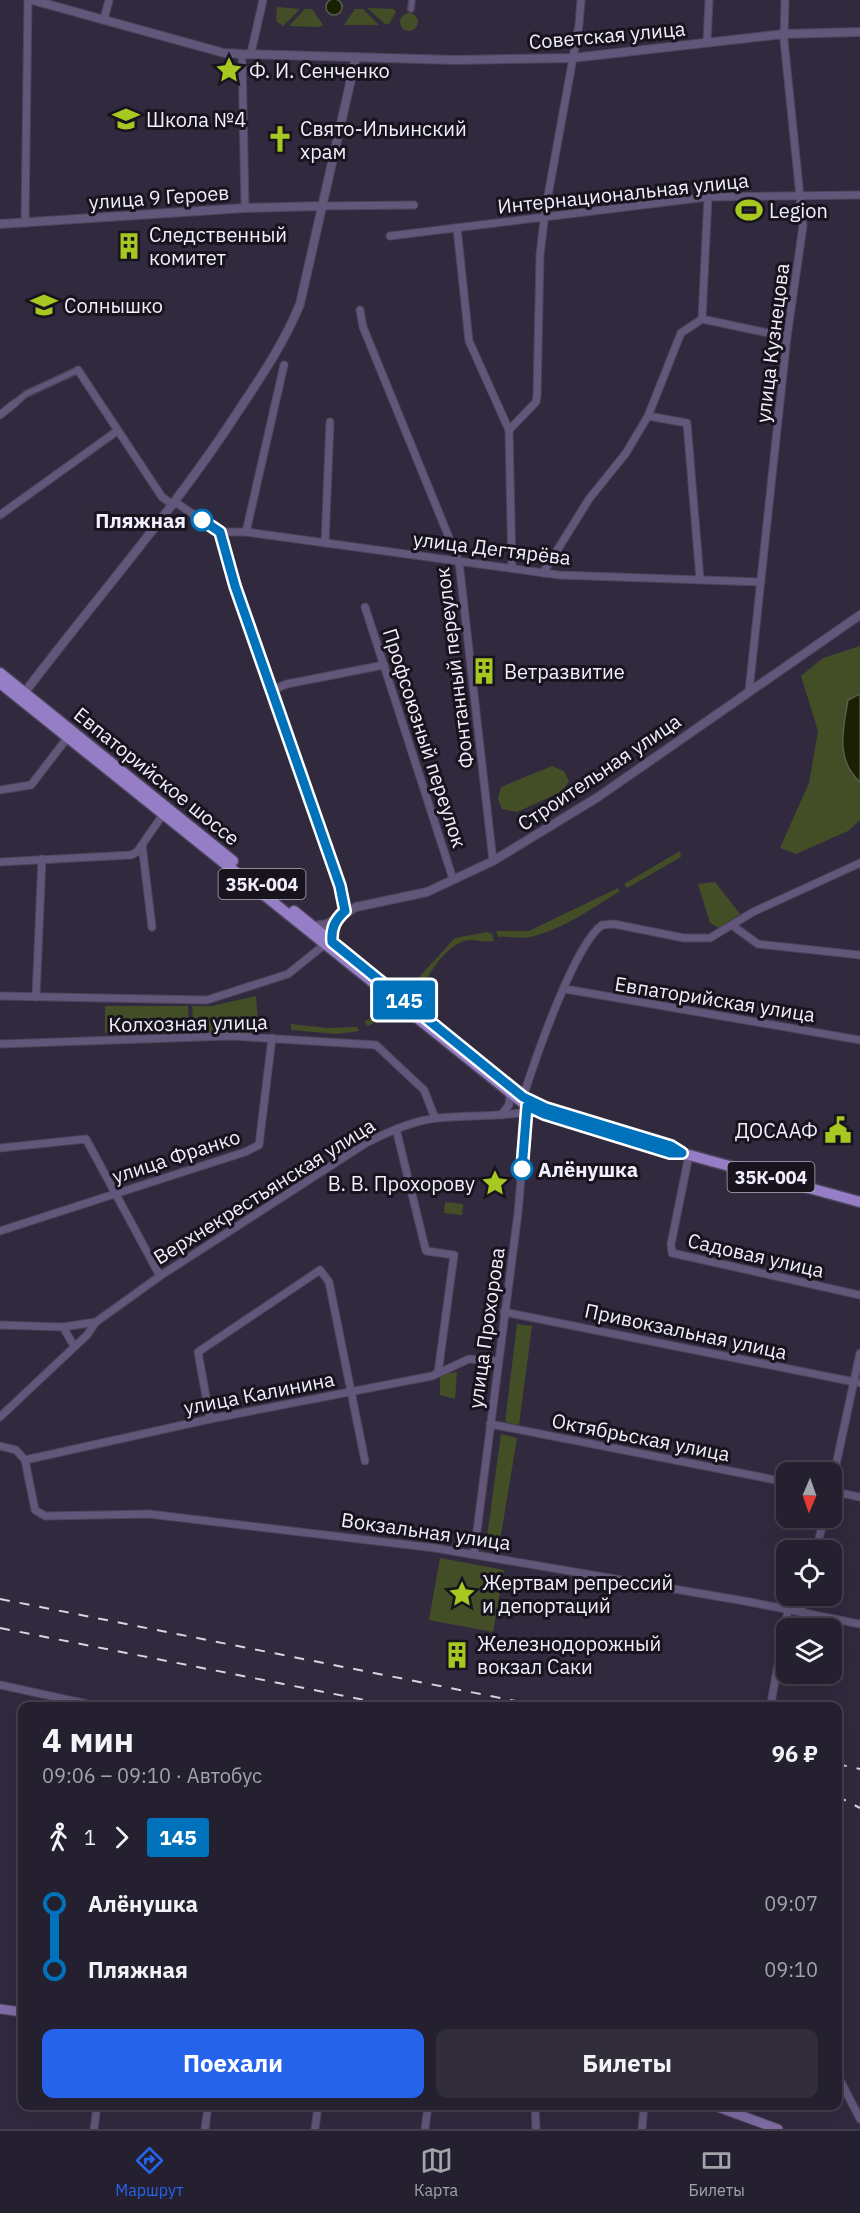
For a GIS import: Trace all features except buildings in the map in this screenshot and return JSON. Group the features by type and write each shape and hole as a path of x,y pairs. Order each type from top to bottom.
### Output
{"main road":[{"name":"Евпаторийское шоссе","path":"0,673 314,926 328,943 525,1105 546,1108 671,1146 686,1154 860,1202"},
{"name":"Евпаторийское шоссе","path":"0,683 328,943 525,1105"},
{"path":"0,2009 18,2011"},
{"path":"727,2110 778,2129"}],"street":[{"name":"Советская улица","path":"30,0 224,53 455,60 572,58 784,34 860,32"},
{"path":"25,223 30,0"},
{"path":"104,19 110,0"},
{"path":"245,208 247,53 263,0"},
{"path":"411,9 412,0"},
{"path":"509,430 536,402 540,255 544,218 581,0"},
{"path":"707,43 709,0"},
{"name":"улица Кузнецова","path":"749,691 787,337 802,241 801,194 784,34 785,0"},
{"path":"26,692 174,504 220,440 286,337 300,304 356,57"},
{"name":"Интернациональная улица","path":"390,236 708,197 860,195"},
{"path":"702,319 708,197"},
{"path":"321,206 414,205"},
{"name":"улица 9 Героев","path":"0,224 245,208 321,206"},
{"path":"457,228 469,342 509,430 512,568"},
{"name":"Фонтанный переулок","path":"360,310 363,327 459,562 493,861"},
{"path":"543,573 589,499 626,453 648,416 681,333 702,319 787,337"},
{"path":"246,532 284,365"},
{"path":"0,415 26,394 78,370 162,496 220,532 235,586 270,691 327,845 345,911"},
{"path":"648,416 687,423 700,579"},
{"path":"325,543 330,422"},
{"path":"0,515 117,431"},
{"name":"улица Дегтярёва","path":"220,532 246,532 543,573 761,582"},
{"name":"Профсоюзный переулок","path":"365,607 453,879"},
{"name":"Строительная улица","path":"314,926 327,924 345,911 427,892 493,861 598,797 860,615"},
{"path":"270,691 287,684 384,665"},
{"path":"0,790 31,785 68,736"},
{"path":"0,862 131,855 142,845 164,813"},
{"path":"142,845 152,927"},
{"path":"36,997 42,859"},
{"path":"860,863 753,912 734,926 758,944 860,955"},
{"path":"328,943 337,918"},
{"name":"улица Прохорова","path":"474,1554 518,1213 525,1105 565,989 587,940 602,925 614,924 699,939 716,936 734,926"},
{"name":"Колхозная улица","path":"0,996 207,1000 288,974 328,943"},
{"name":"Евпаторийская улица","path":"565,989 860,1040"},
{"name":"Колхозная улица","path":"0,1044 230,1036 376,1045 424,1090 435,1118"},
{"name":"улица Франко","path":"0,1232 245,1152 259,1145 269,1038"},
{"path":"499,1116 508,1109 510,1093"},
{"name":"Верхнекрестьянская улица","path":"0,1417 87,1335 96,1322 160,1276 366,1143 396,1128 435,1118 499,1116 525,1105"},
{"path":"396,1128 426,1251 454,1255 438,1373"},
{"path":"0,1148 86,1139 160,1276"},
{"name":"Садовая улица","path":"686,1154 671,1244 672,1252 860,1295"},
{"path":"210,1419 198,1352 320,1270 329,1282 365,1461"},
{"name":"Привокзальная улица","path":"504,1312 856,1383"},
{"name":"Верхнекрестьянская улица","path":"0,1324 63,1327 96,1322"},
{"path":"63,1327 74,1346"},
{"path":"837,1462 856,1383 860,1353"},
{"name":"улица Калинина","path":"25,1460 210,1419 438,1373 469,1359 498,1361"},
{"name":"Октябрьская улица","path":"489,1424 776,1480"},
{"path":"0,1446 16,1450 25,1460"},
{"name":"Вокзальная улица","path":"25,1460 35,1510 45,1516 149,1514 270,1526 474,1554 860,1624"},
{"path":"842,1492 860,1497"},
{"path":"801,1612 802,1606"},
{"path":"771,1702 788,1610"},
{"path":"0,1685 78,1702"},
{"path":"842,2084 860,2120"},
{"path":"94,2129 96,2110"},
{"path":"205,2129 207,2110"},
{"path":"315,2129 317,2110"},
{"path":"424,2129 427,2110"},
{"path":"535,2110 536,2129"},
{"path":"642,2129 644,2110"}],"shaded area":[{"path":"334,-1 340,1 342,7 340,13 334,15 328,13 326,7 328,1"},
{"path":"277,7 300,9 283,26 276,21"},
{"path":"367,8 394,9 396,12 389,24 385,24"},
{"path":"305,9 312,9 323,25 319,27 289,26"},
{"path":"355,9 363,9 379,25 344,25"},
{"path":"405,13 413,13 418,18 416,29 405,31 400,26 400,18"},
{"path":"860,646 860,694 848,700 860,782 860,820 848,831 796,854 780,848 809,783 818,731 801,676 823,658"},
{"path":"860,694 860,782 847,764 843,733 848,700"},
{"path":"552,766 564,771 569,781 563,791 517,812 502,809 498,799 501,787"},
{"path":"680,851 681,857 627,888 624,884"},
{"path":"715,882 740,914 719,928 710,923 698,884"},
{"path":"618,888 620,891 555,929 531,937 498,937 496,931 529,931"},
{"path":"487,932 492,934 494,941 463,942 443,956 425,984 431,984 430,992 422,1000 407,990 455,938"},
{"path":"256,996 259,1034 194,1033 192,1006 212,1006"},
{"path":"105,1006 188,1006 190,1033 105,1033"},
{"path":"387,1009 392,1013 368,1026 364,1022"},
{"path":"291,1024 327,1028 357,1027 359,1031 337,1034 291,1030"},
{"path":"445,1202 463,1204 462,1215 444,1213"},
{"path":"517,1324 532,1326 519,1425 505,1422"},
{"path":"457,1372 455,1399 440,1395 440,1375"},
{"path":"501,1434 517,1438 499,1547 486,1544"},
{"path":"440,1558 504,1570 493,1632 429,1620"}],"railway":[{"path":"0,1599 521,1702"},
{"path":"0,1628 375,1702"},
{"path":"842,1765 860,1769"},
{"path":"842,1799 860,1808"}],"bus line":[{"name":"145","path":"202,520 220,532 235,586 270,691 340,886 345,911 337,918 333,927 332,942 523,1097 546,1108 671,1146 682,1153 670,1153 544,1114 527,1106 522,1169"}],"place":[{"name":"Ф. И. Сенченко","path":"229,70"},
{"name":"Школа №4","path":"126,119"},
{"name":"Свято-Ильинский храм","path":"280,139"},
{"name":"Legion","path":"749,210"},
{"name":"Следственный комитет","path":"129,246"},
{"name":"Солнышко","path":"44,305"},
{"name":"Пляжная","path":"202,520"},
{"name":"Ветразвитие","path":"484,671"},
{"name":"ДОСААФ","path":"838,1130"},
{"name":"Алёнушка","path":"522,1169"},
{"name":"В. В. Прохорову","path":"495,1183"},
{"name":"Жертвам репрессий и депортаций","path":"462,1594"},
{"name":"Железнодорожный вокзал Саки","path":"457,1655"}]}
